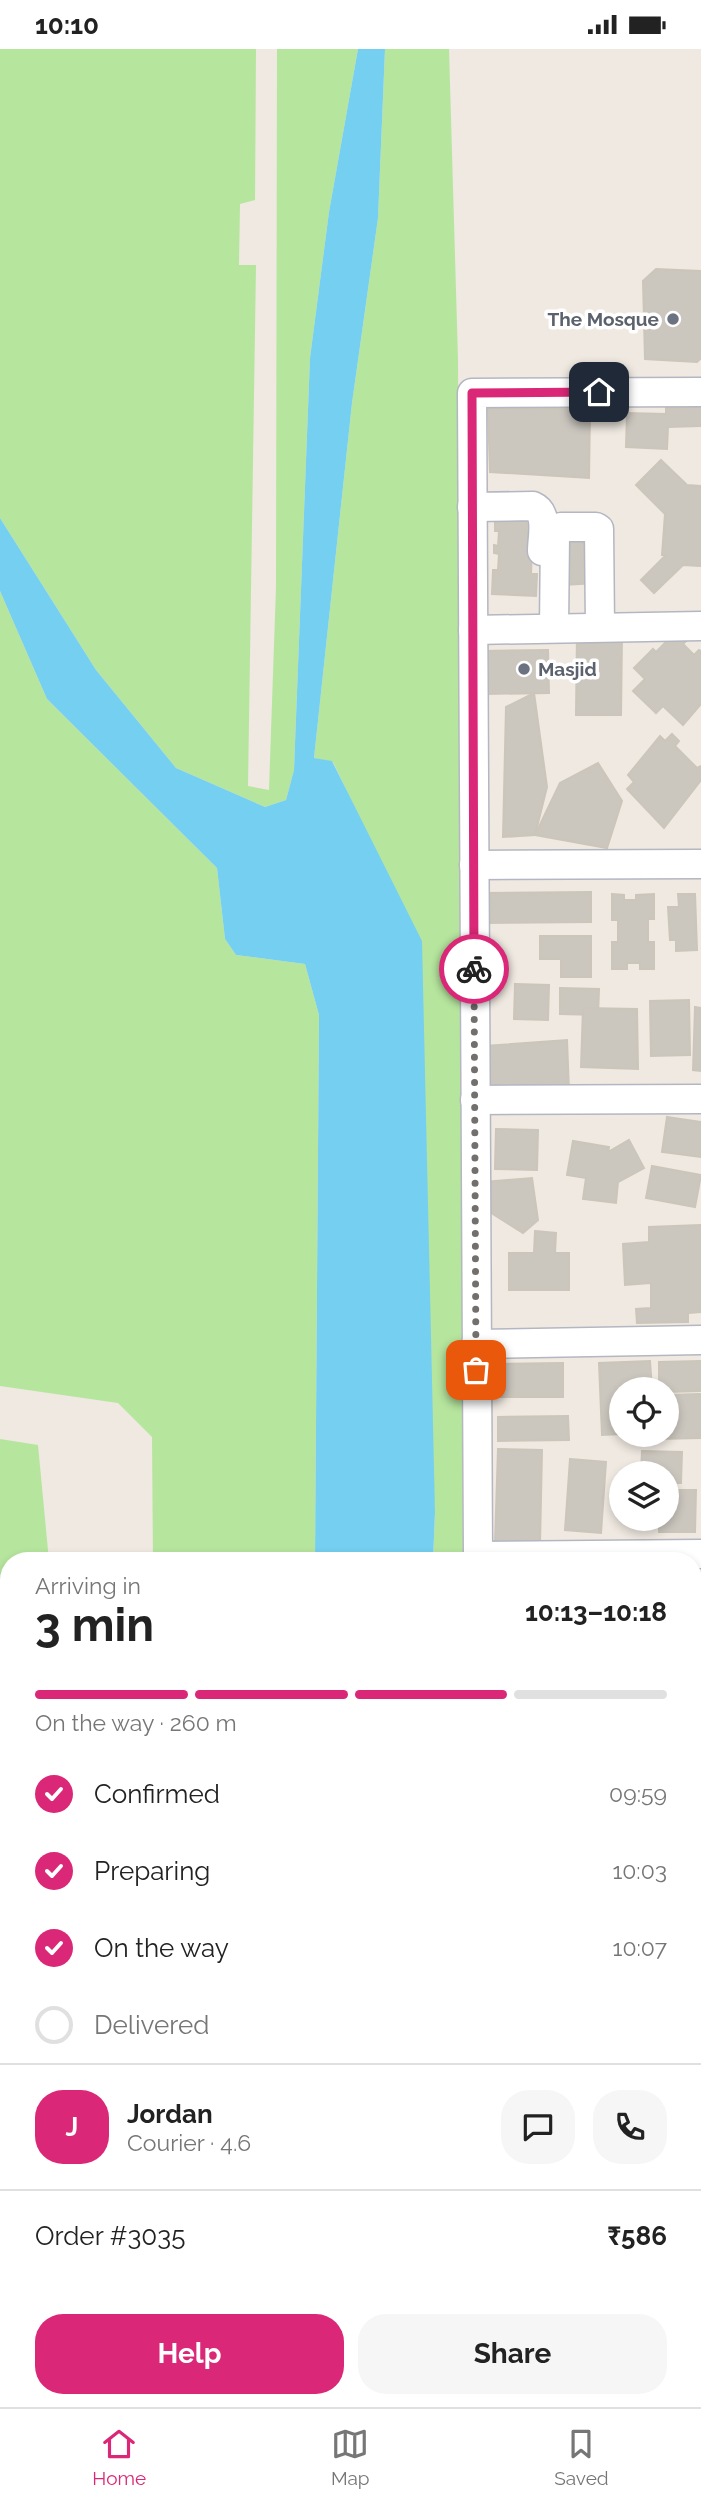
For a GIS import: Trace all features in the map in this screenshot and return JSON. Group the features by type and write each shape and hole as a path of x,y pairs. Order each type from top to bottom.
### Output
{"street":[{"path":"478,1552 472,393 701,392"},
{"path":"472,507 533,506 540,509 543,515 548,627"},
{"path":"548,627 555,594 555,530 561,527 599,529 600,627"},
{"path":"555,594 600,595"},
{"path":"473,630 701,626"},
{"path":"474,865 701,864"},
{"path":"475,1100 701,1099"},
{"path":"476,1344 701,1340"}],"green space":[{"path":"0,49 256,49 255,200 240,204 239,265 256,265 248,786 269,790 276,587 277,49 358,49 329,212 310,358 294,770 286,800 265,807 176,768 96,670 0,518"},
{"path":"385,49 449,49 458,360 463,1552 433,1552 435,1512 375,850 333,762 314,758 352,403 378,218"},
{"path":"0,591 47,699 217,868 225,939 236,955 305,964 319,1015 315,1552 153,1552 152,1437 118,1403 0,1386"},
{"path":"0,1439 38,1445 48,1552 0,1552"}],"water":[{"path":"358,49 385,49 378,218 352,403 314,758 332,761 422,941 435,1512 433,1552 315,1552 319,1015 305,964 236,955 225,939 217,868 47,699 0,591 0,518 96,670 176,768 265,807 286,800 294,770 310,358 329,212"}],"building":[{"name":"The Mosque","path":"656,269 701,271 701,358 697,362 645,359 643,281"},
{"path":"701,406 701,426 668,427 667,449 626,447 627,413 666,414 666,408"},
{"path":"488,408 590,409 589,478 490,472"},
{"path":"661,460 687,485 701,486 701,566 683,565 654,593 641,580 666,555 662,555 665,514 636,485"},
{"path":"495,512 533,521 531,574 537,574 536,596 492,594 493,570 498,570 499,554 494,553 494,545 498,546 499,531 495,531"},
{"path":"561,533 595,533 597,583 563,585"},
{"path":"678,630 688,639 683,644 694,655 701,651 701,704 683,725 663,706 656,713 633,691 645,679 634,668 653,649 656,652"},
{"path":"577,634 622,634 621,715 576,715"},
{"path":"548,650 549,693 485,694 484,651"},
{"path":"534,693 547,787 535,835 503,837 506,707"},
{"path":"672,734 679,741 675,746 697,768 701,766 701,780 664,828 627,789 634,782 628,775 660,736 665,741"},
{"path":"598,763 622,801 607,848 535,835 560,783"},
{"path":"591,892 591,922 482,923 481,893"},
{"path":"612,894 624,895 624,900 636,900 636,895 654,894 654,919 648,919 648,942 654,942 654,969 640,969 640,963 627,963 627,969 612,969 612,942 618,942 618,920 612,920"},
{"path":"678,894 695,894 697,950 676,951 676,940 670,940 668,907 679,907"},
{"path":"540,936 591,936 591,977 561,977 561,959 540,959"},
{"path":"515,984 549,985 548,1020 514,1019"},
{"path":"560,988 599,989 598,1015 560,1014"},
{"path":"689,1000 690,1055 651,1056 650,1001"},
{"path":"695,1007 701,1008 701,1071 693,1070"},
{"path":"583,1008 637,1009 638,1069 581,1067"},
{"path":"567,1040 569,1091 480,1089 485,1046"},
{"path":"667,1117 701,1122 701,1157 662,1152"},
{"path":"496,1129 538,1130 537,1170 495,1169"},
{"path":"629,1140 644,1168 618,1182 616,1203 583,1199 586,1178 567,1175 573,1141 609,1147 608,1152"},
{"path":"652,1166 701,1175 695,1207 646,1198"},
{"path":"532,1178 538,1220 523,1233 485,1209 485,1182"},
{"path":"701,1225 701,1312 688,1313 688,1322 637,1323 636,1309 651,1308 651,1283 625,1285 623,1244 649,1242 649,1227"},
{"path":"535,1231 556,1233 555,1253 569,1253 569,1290 509,1290 509,1253 534,1253"},
{"path":"650,1361 651,1377 609,1377 609,1435 602,1435 599,1363"},
{"path":"701,1361 701,1391 679,1392 679,1377 659,1377 659,1362"},
{"path":"563,1363 563,1397 501,1397 500,1364"},
{"path":"701,1394 701,1438 679,1438 679,1395"},
{"path":"568,1416 569,1440 498,1441 498,1417"},
{"path":"498,1449 542,1450 540,1544 495,1543"},
{"path":"642,1451 682,1452 681,1483 679,1461 642,1461"},
{"path":"570,1459 606,1462 601,1533 565,1530"},
{"path":"679,1490 696,1490 695,1532 659,1532 679,1531"}],"way so far":[{"path":"474,969 476,1370"}],"place":[{"name":"The Mosque","path":"673,319"},
{"name":"Masjid","path":"524,669"}],"route":[{"path":"474,969 472,393 599,392"}]}
